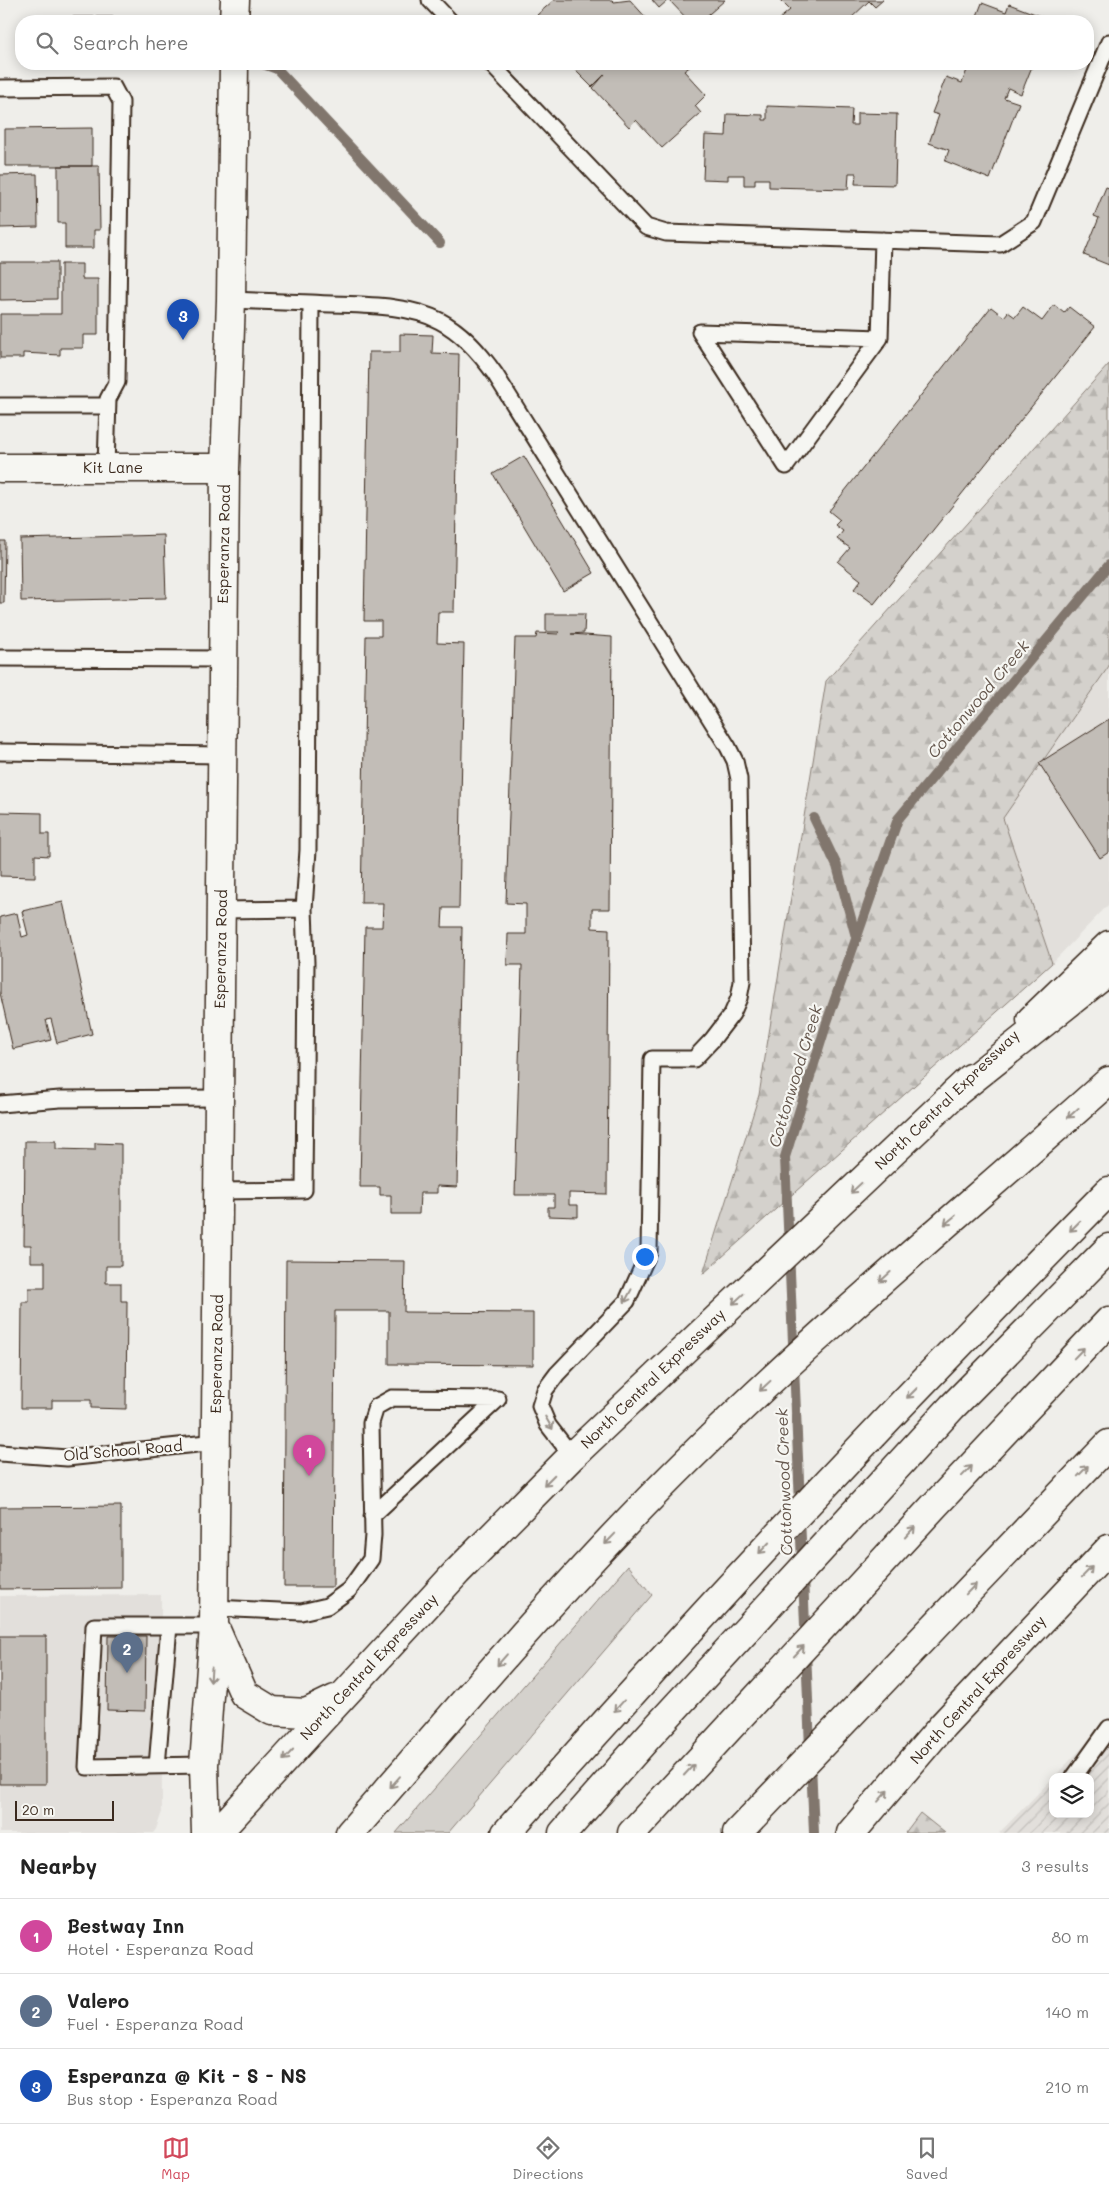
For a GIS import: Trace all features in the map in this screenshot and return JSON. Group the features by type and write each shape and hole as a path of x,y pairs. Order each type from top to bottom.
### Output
{"main road":[{"path":"234,15 235,0"},
{"name":"Esperanza Road","path":"206,1833 204,1765 214,1617 225,468 231,300 234,70"},
{"name":"Kit Lane","path":"0,468 225,468"},
{"name":"North Central Expressway","path":"217,1833 457,1572 572,1456 1109,945"},
{"path":"954,1094 1109,971"},
{"path":"350,1833 581,1569 644,1504 766,1385 1109,1081"},
{"path":"506,1833 652,1670 847,1459 1109,1191"},
{"path":"563,1833 647,1738 952,1407 1109,1248"},
{"path":"632,1833 934,1506 1109,1321"},
{"path":"737,1833 1109,1444"},
{"name":"North Central Expressway","path":"851,1833 943,1725 1109,1549"},
{"path":"214,1617 244,1694 272,1711 306,1713 345,1693"},
{"path":"763,1833 938,1624"}],"lane":[{"path":"430,0 444,15"},
{"path":"497,70 646,227 666,233 1000,244 1034,222 1109,42"},
{"path":"0,88 113,87 120,102 117,382 108,399 107,406 106,468"},
{"path":"880,338 700,332 786,466 880,338 883,240"},
{"path":"231,300 311,303 418,312 440,321 459,333 476,348 495,374 735,761 740,779 741,797 742,982 739,998 732,1014 694,1059 652,1059 649,1252 626,1301 557,1374 545,1390 540,1406 548,1425 572,1456"},
{"path":"218,1191 304,1190 306,963 304,909 308,850 311,303"},
{"path":"0,406 107,406"},
{"path":"0,658 223,659"},
{"path":"0,752 222,755"},
{"path":"221,910 304,909"},
{"path":"0,1104 60,1099 219,1098"},
{"path":"204,1765 88,1767 94,1626 169,1626 214,1617 302,1612 327,1606 349,1590 371,1559 371,1423 376,1407 392,1398 498,1399 372,1516"},
{"name":"Old School Road","path":"0,1453 67,1458 216,1442"},
{"path":"157,1766 169,1626"},
{"path":"1077,1773 1109,1728"}],"shaded area":[{"path":"1109,666 1109,904 1052,963 1003,818"},
{"path":"161,1595 162,1812 156,1829 153,1833 0,1833 0,1596"},
{"path":"1109,1720 1109,1833 999,1833 1049,1782 1049,1818 1094,1818 1094,1773 1058,1773"}],"green space":[{"path":"1109,364 1109,666 1003,818 1052,963 703,1274 759,1095 826,681"},
{"path":"628,1565 652,1595 448,1833 396,1833"},
{"path":"920,1813 945,1833 905,1833"}],"building":[{"path":"554,0 612,0 614,2 630,0 644,15 537,15"},
{"path":"652,0 668,0 659,8"},
{"path":"669,0 725,0 708,15 683,15"},
{"path":"780,0 883,0 875,7 869,1 854,15 784,15 790,10"},
{"path":"982,3 1006,12 1009,4 1038,15 977,15"},
{"path":"575,70 685,70 684,71 706,95 695,106 701,113 662,148 636,120 629,127 593,88 605,74 592,87"},
{"path":"967,70 1031,70 1021,94 1008,88 1004,98 1019,103 990,179 945,161 949,150 929,143 939,115 932,113 946,77 962,83"},
{"path":"767,106 852,109 851,125 857,125 857,113 897,114 895,185 855,184 856,173 849,173 848,189 769,187 769,179 755,179 755,185 744,185 744,175 728,175 728,180 703,179 705,135 726,136 727,114 763,115 763,120 767,120"},
{"path":"92,128 92,166 5,166 5,129"},
{"path":"58,166 99,166 100,230 94,230 94,248 65,248 65,223 58,223"},
{"path":"37,174 38,227 0,228 0,175"},
{"path":"1106,187 1109,188 1109,265 1084,255 1099,218 1094,216"},
{"path":"0,262 57,262 57,299 0,300"},
{"path":"61,264 82,264 82,279 98,279 98,335 83,335 83,348 60,348 60,355 23,353 23,358 0,358 0,314 61,314"},
{"path":"1054,305 1064,313 1069,307 1095,327 874,604 854,589 861,580 838,562 850,548 837,539 843,531 835,525 840,520 829,511 991,307 1004,317 1008,312 1015,317 1023,307 1042,321"},
{"path":"400,334 433,335 432,353 459,354 454,612 438,612 437,643 464,644 459,908 443,908 442,927 462,927 457,1187 437,1186 437,1193 420,1193 419,1214 391,1214 391,1195 380,1195 380,1187 360,1187 365,927 382,927 383,903 361,903 366,636 381,636 381,621 364,621 369,352 400,352"},
{"path":"524,456 594,573 563,591 493,474"},
{"path":"164,535 166,598 21,601 20,539"},
{"path":"0,541 5,541 4,603 0,603"},
{"path":"546,614 585,614 584,633 571,634 612,637 610,909 592,909 592,928 609,929 607,1194 569,1193 569,1205 578,1205 578,1217 548,1216 548,1207 554,1207 554,1195 515,1195 522,965 507,965 508,934 526,934 526,904 506,903 515,638 536,638 537,633 558,634 559,632 546,632"},
{"path":"1109,719 1109,852 1100,858 1039,763"},
{"path":"0,812 42,813 42,834 49,834 49,856 35,855 35,877 0,876"},
{"path":"63,902 92,1034 57,1043 51,1019 46,1020 51,1040 13,1049 0,993 0,917 17,913 22,937 28,935 22,911"},
{"path":"25,1141 56,1141 56,1149 95,1150 95,1143 121,1144 121,1266 106,1266 106,1283 121,1283 121,1301 127,1301 126,1409 91,1408 91,1400 52,1400 52,1408 21,1408 22,1302 29,1302 29,1288 45,1288 45,1262 31,1262 31,1245 24,1245"},
{"path":"286,1260 405,1261 404,1312 533,1313 533,1365 389,1364 389,1311 335,1311 333,1587 284,1587"},
{"path":"121,1506 121,1588 0,1589 0,1507"},
{"path":"0,1636 46,1636 46,1784 0,1784"},
{"path":"108,1636 146,1636 145,1711 107,1710"}],"waterway":[{"path":"278,70 440,243"},
{"name":"Cottonwood Creek","path":"800,1504 785,1157 827,1022 898,819 1109,565"},
{"path":"814,818 837,866 856,937"},
{"name":"Cottonwood Creek","path":"800,1518 802,1561"},
{"name":"Cottonwood Creek","path":"803,1576 810,1749"},
{"name":"Cottonwood Creek","path":"811,1763 814,1833"}],"place":[{"name":"Esperanza @ Kit - S - NS","path":"183,340"},
{"name":"Bestway Inn","path":"309,1476"},
{"name":"Valero","path":"127,1673"}]}
